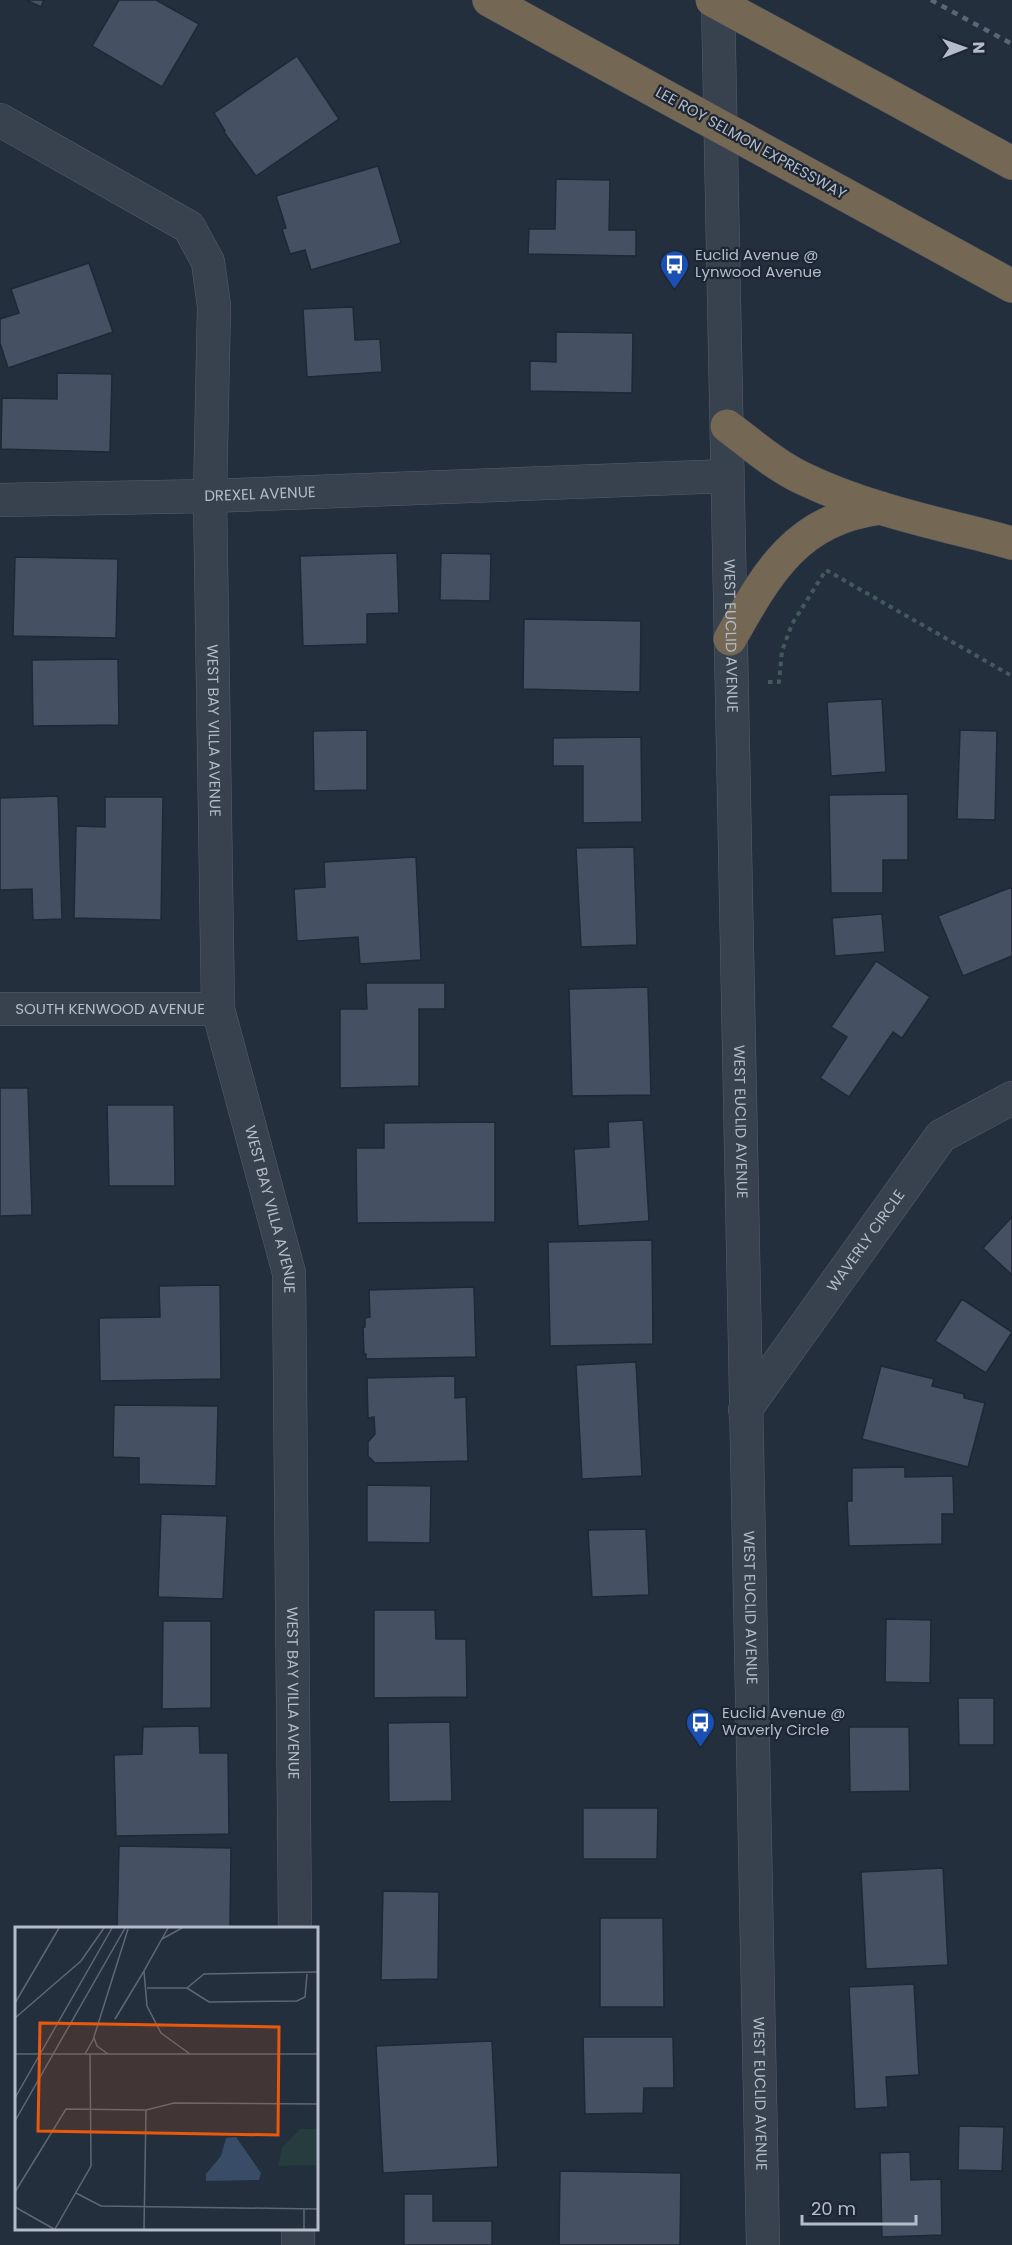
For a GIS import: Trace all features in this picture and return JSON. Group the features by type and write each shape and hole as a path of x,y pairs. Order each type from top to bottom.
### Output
{"highway":[{"name":"LEE ROY SELMON EXPRESSWAY","path":"489,0 1012,286"},
{"path":"712,0 1012,164"},
{"path":"727,426 800,477 840,494 1012,543"},
{"path":"730,639 769,573 803,538 842,517 863,510 883,508"}],"street":[{"name":"WEST EUCLID AVENUE","path":"718,0 763,2245"},
{"name":"DREXEL AVENUE","path":"0,120 189,227 208,262 214,306 210,496 728,476"},
{"path":"0,500 210,496"},
{"name":"WEST BAY VILLA AVENUE","path":"210,496 218,1009 289,1273 295,1927"},
{"name":"SOUTH KENWOOD AVENUE","path":"0,1009 218,1009"},
{"name":"WAVERLY CIRCLE","path":"745,1410 941,1136 1012,1098"}],"path":[{"path":"768,682 780,682 782,651 792,624 826,570 1012,676"}],"building":[{"path":"26,0 44,0 41,7"},
{"path":"119,0 156,0 199,24 162,87 92,46"},
{"path":"297,56 339,119 256,176 224,132 214,113"},
{"path":"378,166 401,243 311,270 305,250 290,254 282,229 286,228 276,196"},
{"path":"556,179 610,180 609,230 636,230 636,256 528,254 529,229 555,229"},
{"path":"89,263 113,332 8,368 0,343 0,319 19,313 11,289"},
{"path":"353,307 355,340 380,339 382,372 307,377 303,309"},
{"path":"556,332 633,333 632,393 530,391 530,361 556,362"},
{"path":"57,373 112,374 110,452 1,449 2,398 57,399"},
{"path":"397,553 399,613 367,614 367,644 303,646 300,556"},
{"path":"441,553 491,554 490,601 440,600"},
{"path":"15,557 118,559 116,638 13,636"},
{"path":"524,619 641,621 640,692 523,689"},
{"path":"118,659 119,725 33,726 32,660"},
{"path":"882,699 886,772 831,776 827,702"},
{"path":"367,730 367,790 314,791 313,731"},
{"path":"960,730 997,731 995,820 957,819"},
{"path":"641,737 642,822 583,823 583,766 553,766 553,738"},
{"path":"908,794 908,860 883,860 883,893 831,893 829,795"},
{"path":"58,796 62,919 33,920 32,889 0,890 0,798"},
{"path":"105,797 163,797 161,920 74,918 76,826 105,827"},
{"path":"634,847 637,945 581,947 576,848"},
{"path":"416,857 421,960 360,964 358,937 297,941 294,889 325,887 324,862"},
{"path":"1012,887 1012,956 963,976 938,916"},
{"path":"882,914 885,952 835,956 832,918"},
{"path":"876,961 930,997 902,1038 893,1032 849,1097 820,1078 847,1037 831,1027"},
{"path":"366,983 445,983 445,1009 419,1009 419,1086 340,1088 340,1009 367,1009"},
{"path":"648,987 651,1095 572,1096 569,989"},
{"path":"0,1088 28,1088 32,1215 0,1216"},
{"path":"107,1105 174,1105 175,1186 109,1186"},
{"path":"643,1120 649,1221 578,1226 574,1149 609,1147 608,1122"},
{"path":"495,1122 495,1222 357,1223 356,1148 384,1148 384,1123"},
{"path":"1012,1217 1012,1275 983,1248"},
{"path":"652,1240 653,1344 550,1346 548,1242"},
{"path":"220,1285 221,1379 100,1381 99,1318 160,1317 159,1286"},
{"path":"474,1287 476,1357 366,1359 363,1327 365,1327 365,1318 370,1317 369,1290"},
{"path":"962,1299 1012,1332 986,1373 935,1341"},
{"path":"636,1362 642,1476 582,1479 576,1365"},
{"path":"881,1366 934,1379 932,1386 964,1394 964,1398 985,1403 968,1467 862,1439"},
{"path":"455,1376 455,1398 466,1397 468,1461 375,1463 368,1456 368,1442 375,1434 374,1417 368,1418 367,1378"},
{"path":"114,1405 218,1406 216,1486 139,1484 139,1458 113,1457"},
{"path":"905,1467 905,1477 953,1476 954,1514 942,1514 942,1544 849,1546 847,1501 852,1501 852,1468"},
{"path":"367,1485 431,1486 430,1543 367,1542"},
{"path":"161,1514 227,1516 223,1599 158,1597"},
{"path":"646,1529 649,1595 592,1597 588,1530"},
{"path":"374,1610 435,1610 436,1639 466,1639 467,1697 374,1698"},
{"path":"886,1619 931,1620 930,1683 885,1682"},
{"path":"163,1621 211,1621 211,1708 162,1709"},
{"path":"958,1698 994,1698 994,1745 959,1745"},
{"path":"450,1722 452,1801 389,1802 388,1723"},
{"path":"199,1726 200,1753 228,1753 229,1834 116,1836 114,1755 142,1754 143,1727"},
{"path":"849,1727 909,1727 910,1791 850,1792"},
{"path":"583,1808 658,1808 657,1859 583,1859"},
{"path":"119,1846 231,1848 230,1927 117,1927"},
{"path":"943,1868 948,1965 866,1969 861,1872"},
{"path":"383,1891 439,1892 438,1979 381,1980"},
{"path":"600,1918 663,1918 664,2007 600,2007"},
{"path":"914,1984 919,2075 886,2077 888,2107 855,2109 849,1987"},
{"path":"583,2037 673,2037 674,2088 644,2088 643,2113 585,2114"},
{"path":"492,2041 498,2167 383,2173 376,2046"},
{"path":"959,2126 1004,2127 1002,2171 958,2170"},
{"path":"910,2152 911,2180 941,2179 942,2235 882,2237 880,2153"},
{"path":"560,2171 681,2173 680,2245 559,2245"},
{"path":"404,2194 433,2194 433,2221 492,2221 492,2245 404,2245"}],"railway":[{"path":"931,0 1012,44"}],"place":[{"name":"Euclid Avenue @ Lynwood Avenue","path":"674,290"},
{"name":"Euclid Avenue @ Waverly Circle","path":"701,1748"}]}
